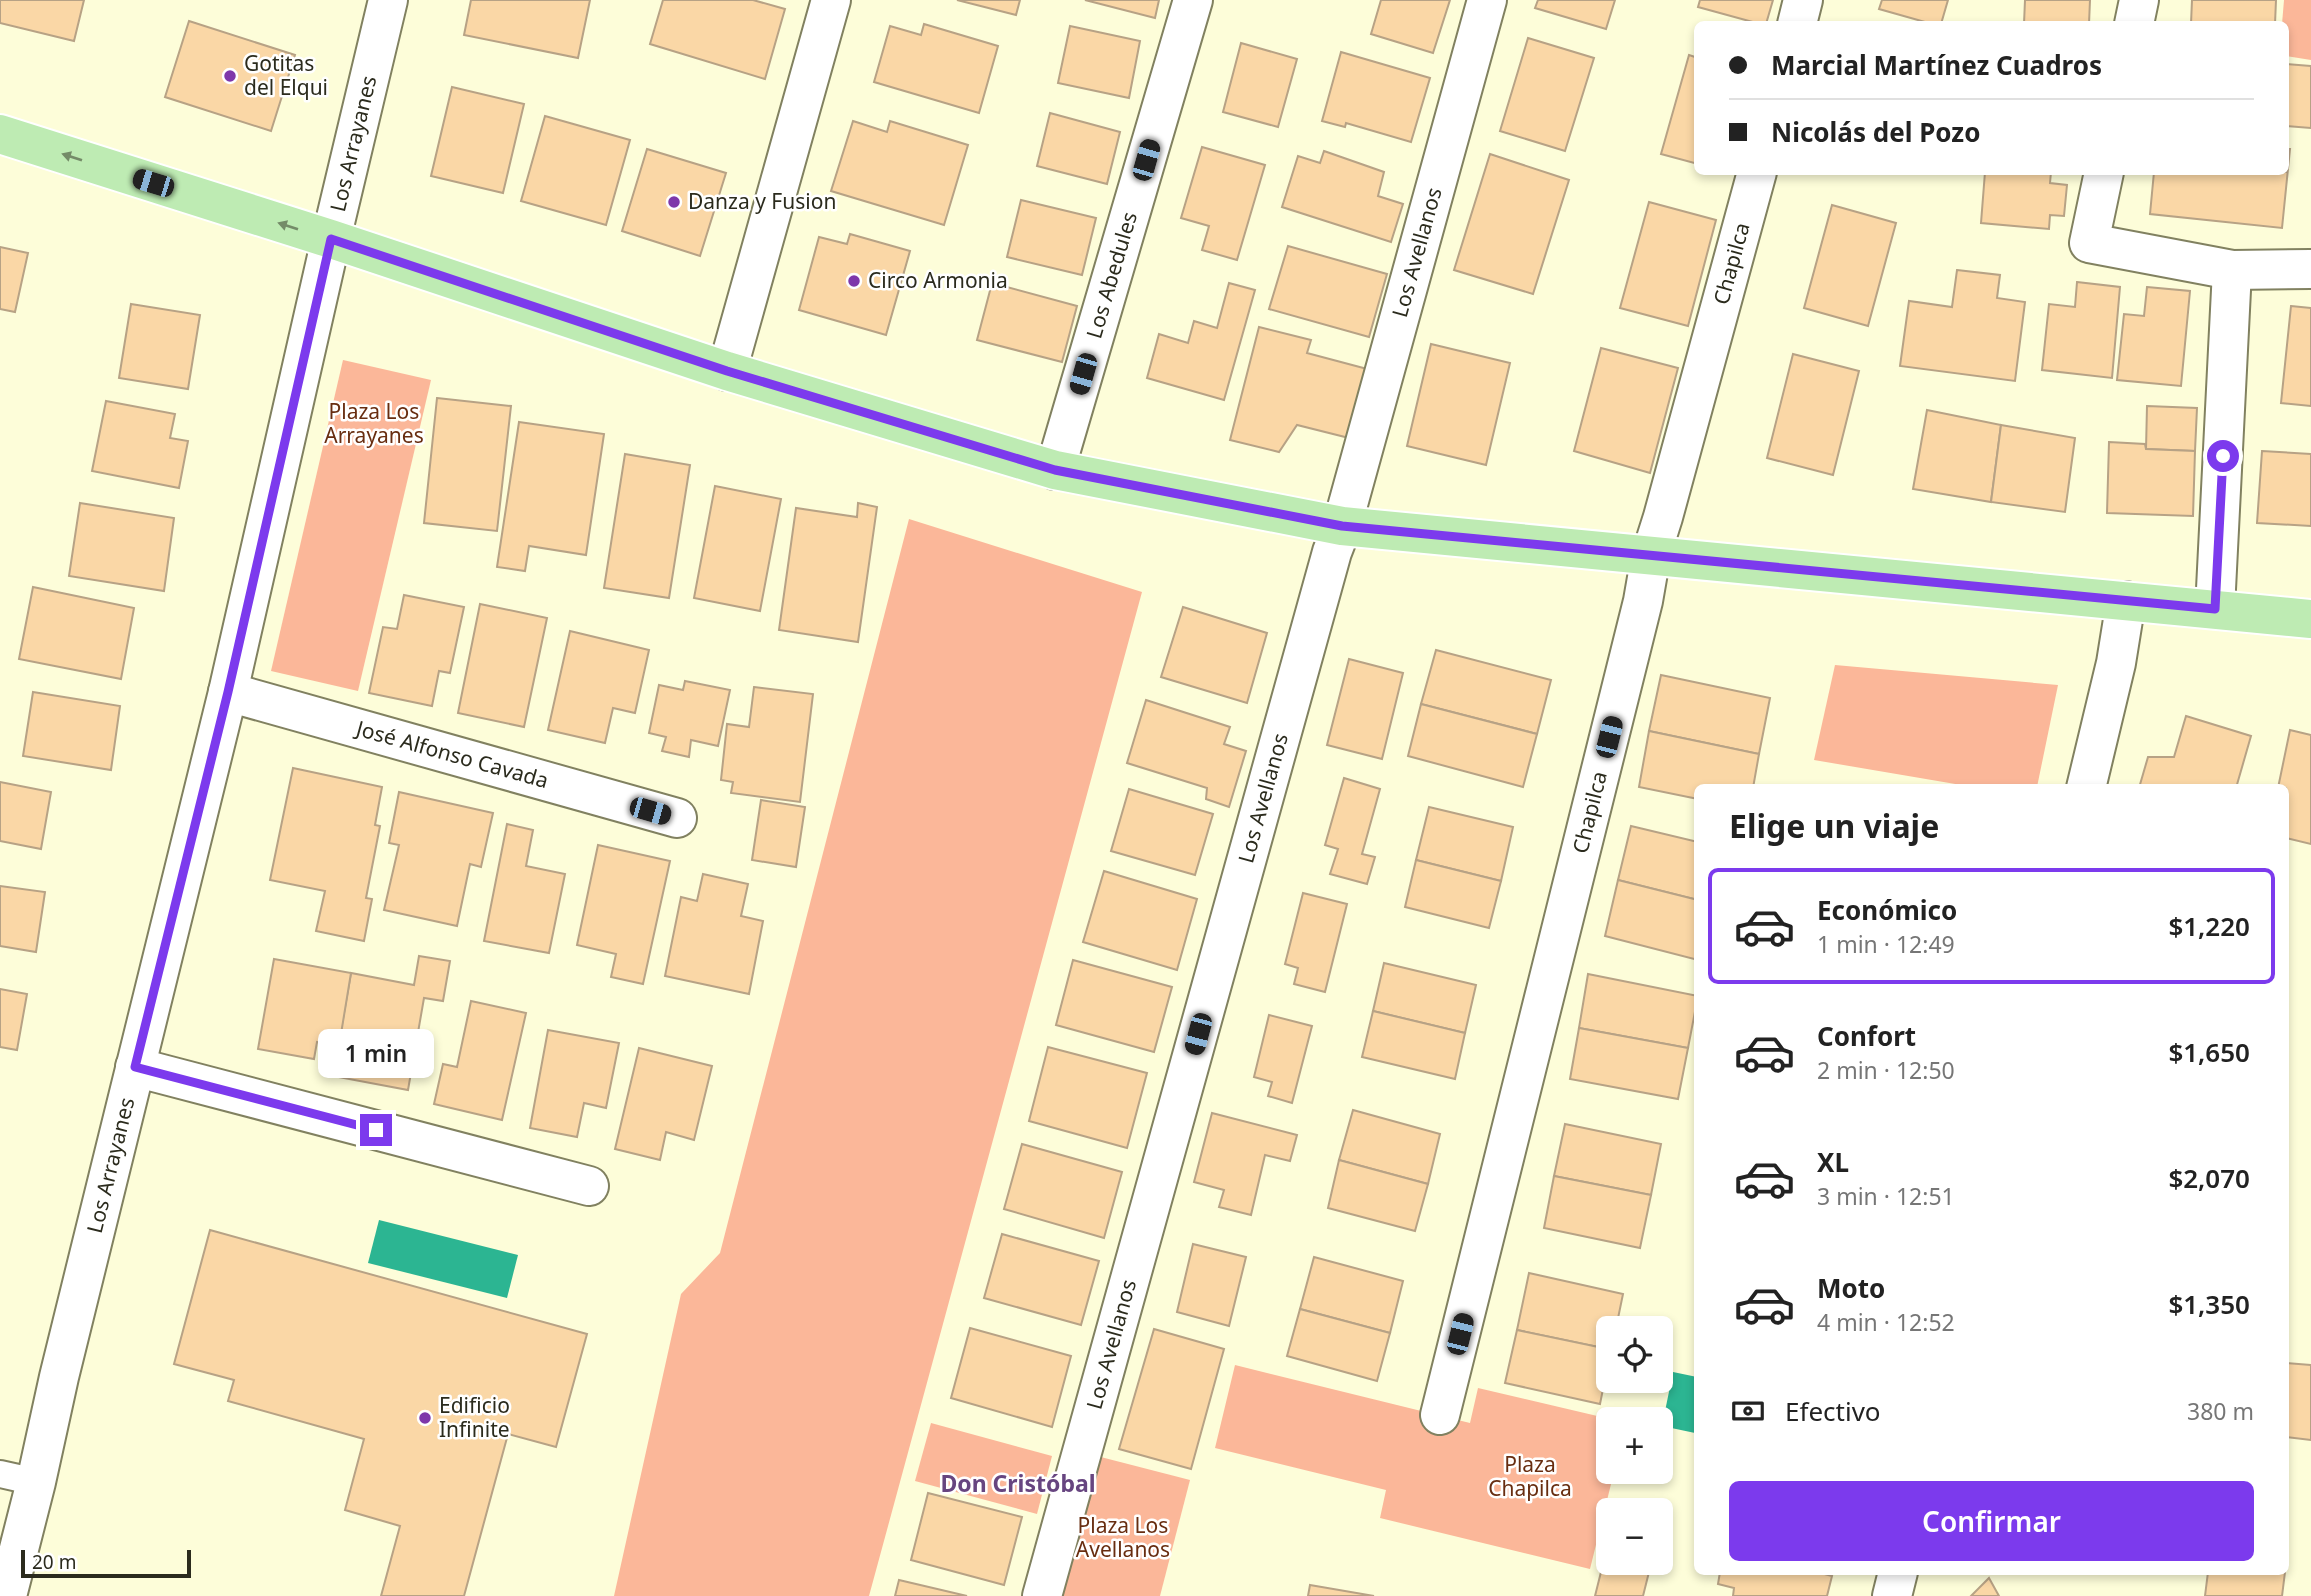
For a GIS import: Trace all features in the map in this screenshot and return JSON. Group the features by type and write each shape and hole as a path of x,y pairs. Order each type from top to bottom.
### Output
{"main road":[{"path":"0,134 331,239 727,371 1055,470 1342,526 2311,619"}],"street":[{"name":"Los Arrayanes","path":"7,1596 18,1478 59,1377 228,692 388,0"},
{"path":"727,371 831,0"},
{"name":"Los Abedules","path":"1055,470 1193,0"},
{"name":"Los Avellanos","path":"1042,1596 1487,0"},
{"path":"1798,21 1803,0"},
{"path":"2135,21 2139,0"},
{"name":"Chapilca","path":"1440,1415 1643,601 1651,555 1756,175"},
{"path":"2103,175 2089,243 2232,270 2311,269"},
{"path":"2215,609 2232,270"},
{"path":"2087,784 2116,663 2126,601"},
{"name":"José Alfonso Cavada","path":"228,692 677,818"},
{"path":"135,1067 589,1186"},
{"path":"1892,1596 1897,1575"}],"green space":[{"path":"2284,0 2311,0 2311,60 2289,56 2289,21 2282,21"},
{"name":"Plaza Los Arrayanes","path":"343,360 431,380 358,691 271,671"},
{"path":"909,519 1142,592 869,1596 614,1596 681,1294 720,1253"},
{"path":"1835,665 2058,685 2038,784 1955,784 1814,760"},
{"name":"Plaza Chapilca","path":"1235,1365 1470,1423 1478,1388 1596,1416 1596,1484 1611,1484 1608,1498 1596,1498 1596,1545 1590,1569 1380,1518 1386,1490 1215,1448"},
{"name":"Plaza Los Avellanos","path":"931,1423 1052,1456 1037,1514 915,1481"},
{"name":"Plaza Los Avellanos","path":"1093,1455 1190,1480 1160,1596 1057,1596"}],"water":[{"path":"379,1220 518,1255 507,1298 368,1263"},
{"path":"1673,1372 1694,1376 1694,1433 1673,1428 1673,1407 1666,1407 1669,1393 1673,1393"}],"building":[{"path":"0,0 84,0 74,41 0,23"},
{"path":"471,0 590,0 578,58 464,35"},
{"path":"663,0 753,0 785,9 765,79 650,44"},
{"path":"957,0 1020,0 1016,15"},
{"path":"1085,0 1159,0 1155,18"},
{"path":"1381,0 1450,0 1433,53 1371,34"},
{"path":"1538,0 1615,0 1606,29 1535,8"},
{"path":"1700,0 1773,0 1767,21 1749,21 1698,7"},
{"path":"1882,0 1948,0 1942,21 1921,21 1879,9"},
{"path":"2025,0 2090,0 2089,21 2024,21"},
{"path":"2192,0 2276,0 2275,21 2191,21"},
{"name":"Gotitas del Elqui","path":"189,21 295,55 271,131 165,97"},
{"path":"924,24 998,46 979,113 874,82 890,26 921,35"},
{"path":"1070,26 1140,41 1129,98 1058,83"},
{"path":"1528,38 1594,58 1565,151 1500,131"},
{"path":"1241,43 1297,59 1278,127 1223,112"},
{"path":"1341,52 1430,78 1411,142 1346,123 1345,127 1322,121"},
{"path":"1689,55 1694,57 1694,163 1661,154"},
{"path":"2289,64 2311,66 2311,128 2289,126"},
{"path":"452,87 524,104 503,193 431,176"},
{"path":"1050,113 1120,132 1107,184 1037,166"},
{"path":"545,116 630,140 606,225 521,201"},
{"path":"853,121 887,132 890,121 968,145 944,225 831,191"},
{"path":"1202,147 1265,165 1237,260 1202,250 1209,226 1181,218"},
{"name":"Danza y Fusion","path":"647,149 726,173 700,256 622,231"},
{"path":"1324,151 1384,172 1378,196 1403,204 1391,242 1282,207 1298,156 1320,163"},
{"path":"1490,154 1569,180 1533,294 1454,270"},
{"path":"1985,175 2051,175 2050,183 2067,185 2064,216 2050,215 2049,229 1981,223"},
{"path":"2154,175 2287,175 2282,228 2150,214"},
{"path":"1021,200 1096,218 1082,275 1007,257"},
{"path":"1649,202 1716,220 1688,326 1620,308"},
{"path":"1832,205 1896,223 1868,326 1804,308"},
{"name":"Circo Armonia","path":"850,234 910,251 886,335 799,310 819,237 847,244"},
{"path":"1288,246 1387,274 1369,337 1269,309"},
{"path":"0,247 28,253 15,312 0,309"},
{"path":"1957,270 2000,275 1997,298 2025,302 2015,381 1900,366 1909,301 1952,307"},
{"path":"2077,282 2120,287 2112,378 2042,370 2049,304 2075,307"},
{"path":"992,283 1077,306 1062,362 977,340"},
{"path":"1229,283 1255,290 1224,400 1147,378 1159,334 1188,343 1194,321 1217,328"},
{"path":"2147,287 2190,291 2181,386 2117,380 2124,314 2144,316"},
{"path":"131,304 200,315 188,389 119,378"},
{"path":"2291,306 2311,308 2311,406 2281,403"},
{"path":"1259,327 1311,340 1307,353 1371,370 1353,439 1297,425 1279,452 1230,440"},
{"path":"1431,344 1510,363 1486,465 1407,446"},
{"path":"1601,348 1678,368 1650,473 1574,451"},
{"path":"1793,354 1859,371 1833,475 1767,458"},
{"path":"437,398 511,406 497,531 424,523"},
{"path":"106,401 175,414 170,438 188,441 179,488 92,471"},
{"path":"2147,406 2197,408 2195,451 2146,449"},
{"path":"1927,410 2001,425 1991,502 1913,489"},
{"path":"519,422 604,434 586,555 529,546 525,571 497,567"},
{"path":"2001,425 2075,438 2065,512 1991,502"},
{"path":"2109,442 2145,444 2146,449 2195,451 2193,516 2107,513"},
{"path":"2262,451 2311,454 2311,526 2257,523"},
{"path":"625,454 690,465 669,598 604,588"},
{"path":"715,486 781,499 760,611 694,598"},
{"path":"80,503 174,518 164,591 69,576"},
{"path":"858,503 877,507 858,642 779,630 796,508 857,517"},
{"path":"33,587 134,608 121,679 19,659"},
{"path":"404,595 464,607 450,673 439,671 432,706 369,693 383,627 397,629"},
{"path":"480,604 547,618 524,727 458,713"},
{"path":"1183,607 1267,633 1247,703 1161,677"},
{"path":"570,631 649,650 635,713 613,708 605,743 548,730"},
{"path":"1436,650 1551,680 1537,734 1421,704"},
{"path":"1349,659 1403,673 1382,759 1327,745"},
{"path":"1661,675 1770,698 1759,754 1649,731"},
{"path":"685,681 730,690 718,746 691,740 689,757 662,751 666,737 649,733 659,685 683,690"},
{"path":"754,687 813,694 800,802 731,793 733,782 721,780 727,724 749,727"},
{"path":"33,692 120,706 111,770 23,756"},
{"path":"1146,700 1230,727 1224,744 1246,751 1229,807 1206,799 1207,788 1127,763"},
{"path":"1421,704 1537,734 1523,787 1408,756"},
{"path":"2186,716 2251,736 2237,784 2140,784 2148,757 2174,757"},
{"path":"2290,730 2311,735 2311,844 2289,839 2289,784 2279,784"},
{"path":"1649,731 1759,754 1754,784 1694,784 1694,798 1639,787"},
{"path":"293,768 382,787 375,825 380,826 366,898 372,899 364,941 316,931 325,891 270,880"},
{"path":"1344,778 1380,789 1362,854 1375,857 1367,884 1330,874 1338,849 1325,845"},
{"path":"0,782 51,792 41,849 0,841"},
{"path":"1129,789 1213,814 1195,875 1111,851"},
{"path":"399,792 493,813 481,867 470,864 457,926 384,910 399,845 389,843"},
{"path":"761,800 805,807 796,867 752,860"},
{"path":"1429,807 1513,827 1501,881 1416,860"},
{"path":"507,824 533,830 526,866 565,874 549,953 484,941"},
{"path":"1631,826 1694,841 1694,899 1618,880"},
{"path":"598,845 670,861 643,984 611,977 616,954 577,945"},
{"path":"1416,860 1501,881 1489,928 1405,907"},
{"path":"1104,871 1197,899 1177,970 1083,942"},
{"path":"703,874 748,884 741,916 763,921 749,994 665,976 681,897 697,901"},
{"path":"1618,880 1694,899 1694,959 1605,936"},
{"path":"0,886 45,892 36,952 0,946"},
{"path":"1303,893 1347,904 1325,992 1294,984 1298,968 1285,964"},
{"path":"419,956 450,961 443,1001 424,998 408,1090 333,1076 351,973 414,985"},
{"path":"274,959 351,973 339,1046 317,1042 314,1059 258,1049"},
{"path":"1073,960 1172,987 1154,1052 1056,1025"},
{"path":"1384,963 1476,985 1465,1033 1373,1011"},
{"path":"1588,974 1694,995 1694,1017 1688,1048 1579,1028"},
{"path":"0,989 27,994 17,1050 0,1047"},
{"path":"471,1001 526,1013 502,1120 434,1104 443,1064 457,1067"},
{"path":"1373,1011 1465,1033 1455,1079 1362,1057"},
{"path":"1269,1015 1312,1026 1292,1103 1268,1096 1272,1082 1254,1077"},
{"path":"1579,1028 1688,1048 1678,1099 1570,1079"},
{"path":"548,1030 619,1043 606,1108 584,1103 577,1137 530,1128"},
{"path":"1048,1047 1147,1073 1127,1148 1029,1121"},
{"path":"639,1048 712,1066 694,1140 666,1132 660,1160 615,1149"},
{"path":"1353,1110 1440,1134 1428,1184 1339,1160"},
{"path":"1212,1113 1297,1135 1290,1161 1265,1155 1251,1215 1219,1207 1224,1190 1194,1182"},
{"path":"1565,1124 1661,1144 1651,1195 1554,1176"},
{"path":"1022,1144 1122,1172 1104,1238 1004,1209"},
{"path":"1339,1160 1428,1184 1415,1231 1328,1208"},
{"path":"1554,1176 1651,1195 1640,1248 1544,1228"},
{"name":"Edificio Infinite","path":"210,1230 587,1334 556,1447 508,1434 464,1596 381,1596 400,1526 345,1510 364,1439 228,1401 234,1380 174,1364"},
{"path":"1002,1234 1099,1261 1081,1325 984,1298"},
{"path":"1193,1244 1246,1257 1229,1326 1177,1312"},
{"path":"1314,1257 1403,1281 1390,1333 1300,1309"},
{"path":"1529,1273 1623,1294 1618,1316 1596,1316 1596,1346 1517,1330"},
{"path":"1300,1309 1390,1333 1377,1381 1287,1356"},
{"path":"970,1328 1071,1356 1052,1427 951,1398"},
{"path":"1154,1329 1224,1349 1191,1469 1119,1449"},
{"path":"1517,1330 1596,1346 1596,1393 1602,1393 1600,1404 1505,1383"},
{"path":"2289,1363 2311,1365 2311,1440 2289,1437"},
{"path":"928,1493 1022,1517 1004,1585 911,1560"},
{"path":"1600,1575 1648,1575 1643,1596 1595,1596"},
{"path":"1720,1575 1832,1576 1827,1596 1733,1596 1734,1588 1718,1584"},
{"path":"2208,1575 2285,1575 2282,1596 2205,1596"},
{"path":"1989,1578 1999,1596 1971,1596"},
{"path":"899,1580 967,1596 895,1596"},
{"path":"1310,1585 1374,1596 1308,1596"}],"place":[{"name":"Gotitas del Elqui","path":"230,76"},
{"name":"Danza y Fusion","path":"674,202"},
{"name":"Circo Armonia","path":"854,281"},
{"name":"Edificio Infinite","path":"425,1418"}],"district":[{"name":"Don Cristóbal","path":"1018,1484"}],"route":[{"path":"376,1130 135,1067 228,692 331,239 727,371 1055,470 1342,526 2215,609 2223,456"}]}
